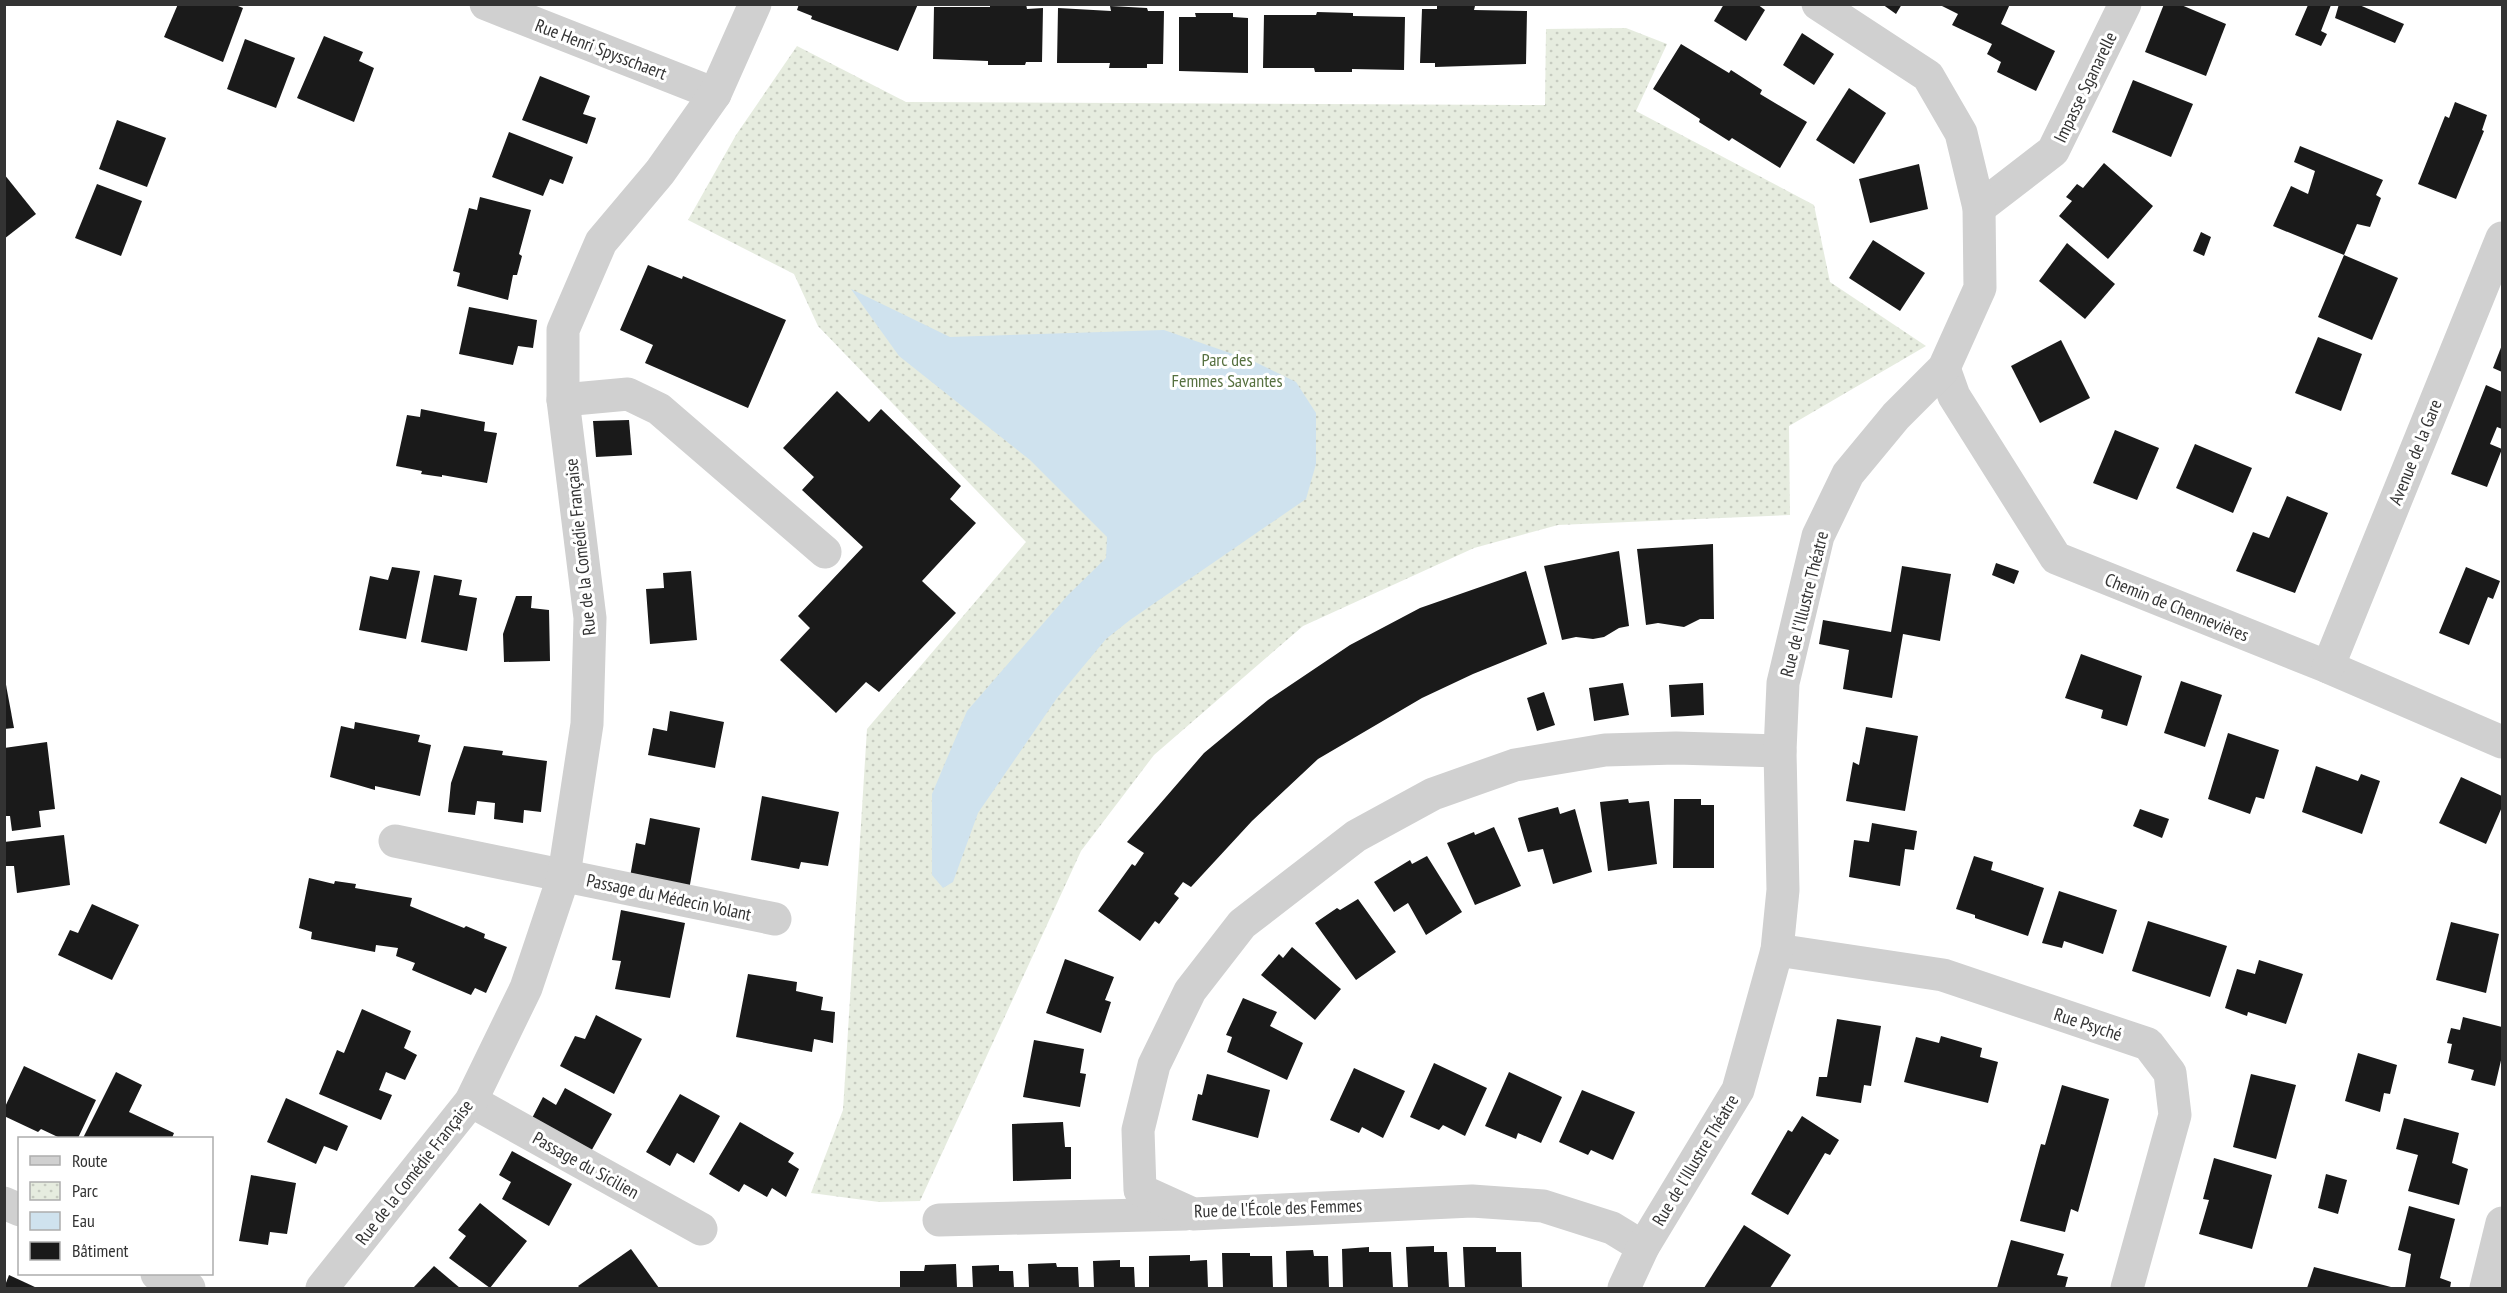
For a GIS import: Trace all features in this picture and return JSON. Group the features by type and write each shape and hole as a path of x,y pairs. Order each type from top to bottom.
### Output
{"street":[{"name":"Rue Henri Spysschaert","path":"486,4 715,94"},
{"name":"Rue de la Comédie Française","path":"322,1288 471,1101 526,988 564,875 587,724 590,618 563,400 563,330 601,242 660,172 715,94 755,4"},
{"name":"Rue de l'Illustre Théatre","path":"1624,1288 1643,1247 1738,1090 1777,950 1783,891 1780,751 1783,682 1818,536 1848,474 1896,416 1944,368 1980,288 1979,208 1960,133 1928,76 1818,4"},
{"name":"Impasse Sganarelle","path":"1979,208 2053,151 2126,4"},
{"name":"Avenue de la Gare","path":"2328,667 2502,238"},
{"name":"Chemin de Chennevières","path":"1944,368 1954,396 2056,558 2328,667 2502,742"},
{"path":"563,400 628,394 659,409 825,552"},
{"name":"Rue de l'École des Femmes","path":"1643,1247 1612,1227 1543,1206 1472,1201 1193,1214 1140,1190 1138,1130 1154,1065 1190,991 1242,924 1356,836 1433,794 1515,765 1605,750 1676,748 1780,751"},
{"name":"Passage du Médecin Volant","path":"395,841 775,919"},
{"name":"Rue Psyché","path":"1777,950 1943,975 2148,1044 2170,1073 2175,1115 2127,1288"},
{"name":"Passage du Sicilien","path":"471,1101 701,1229"},
{"path":"4,1203 18,1209"},
{"path":"939,1220 1193,1214"},
{"path":"2486,1288 2502,1222"},
{"path":"159,1275 189,1288"}],"green space":[{"name":"Parc des Femmes Savantes","path":"1626,28 1667,44 1636,111 1814,205 1830,282 1926,346 1789,426 1790,515 1558,525 1474,548 1303,626 1154,755 1081,851 920,1201 879,1202 811,1193 843,1110 867,729 1026,542 818,326 794,274 688,220 736,135 797,46 906,102 1545,105 1546,29"}],"water":[{"path":"851,289 950,337 1164,330 1253,361 1296,382 1316,413 1316,464 1306,499 1130,620 1106,639 1057,698 978,813 953,882 943,888 932,875 932,794 967,711 1067,596 1106,558 1107,537 1030,460 899,356"}],"building":[{"path":"178,4 233,4 243,8 223,62 164,37"},
{"path":"799,4 918,4 898,51 811,19 812,16 797,10"},
{"path":"990,4 1026,4 1027,9 1043,8 1042,62 1026,62 1025,65 988,65 988,61 933,59 934,7 990,7"},
{"path":"1724,4 1757,4 1765,10 1746,41 1714,21"},
{"path":"1882,4 1902,4 1896,14"},
{"path":"1943,4 2010,4 2001,24 2055,51 2036,91 1997,72 2001,62 1987,54 1992,44 1952,25 1958,14 1942,6"},
{"path":"2164,4 2179,4 2226,24 2206,76 2145,52"},
{"path":"2339,4 2357,4 2404,24 2395,43 2335,18"},
{"path":"2308,5 2331,5 2321,31 2327,34 2321,46 2295,35"},
{"path":"1110,6 1164,11 1163,64 1147,64 1147,68 1109,68 1110,63 1057,63 1058,8 1111,11"},
{"path":"1437,6 1475,6 1474,10 1527,11 1526,64 1435,67 1435,63 1420,63 1422,9 1437,9"},
{"path":"1317,12 1353,13 1353,16 1405,17 1404,70 1352,69 1352,72 1315,72 1314,68 1263,68 1264,15 1316,15"},
{"path":"1195,13 1233,13 1233,17 1248,18 1248,73 1179,71 1179,17 1196,17"},
{"path":"1802,33 1834,54 1814,85 1783,65"},
{"path":"324,36 363,52 359,61 374,68 354,122 297,98"},
{"path":"245,39 295,58 276,108 227,89"},
{"path":"1681,44 1729,73 1731,70 1762,90 1760,94 1807,122 1780,168 1732,138 1729,141 1653,89"},
{"path":"540,76 590,96 583,114 596,118 587,144 522,120"},
{"path":"2133,80 2193,104 2171,157 2112,132"},
{"path":"1849,88 1886,113 1854,164 1816,140"},
{"path":"2455,102 2487,115 2482,130 2484,131 2456,199 2418,184 2445,116 2449,118"},
{"path":"117,120 166,138 147,187 99,169"},
{"path":"509,132 573,157 563,184 550,179 543,196 492,177"},
{"path":"2300,146 2383,180 2376,195 2381,198 2370,227 2357,224 2344,255 2273,226 2291,186 2308,194 2315,171 2294,162"},
{"path":"2104,163 2153,206 2108,259 2059,216 2072,201 2066,197 2077,184 2083,188"},
{"path":"1919,164 1928,209 1870,223 1859,179"},
{"path":"4,174 36,214 4,239"},
{"path":"97,184 142,201 121,256 75,238"},
{"path":"480,197 531,210 519,254 522,256 517,275 513,275 508,300 457,286 460,273 453,271 469,208 477,210"},
{"path":"2201,232 2211,237 2204,256 2193,251"},
{"path":"1873,240 1925,273 1900,311 1849,278"},
{"path":"2067,243 2115,284 2085,319 2039,281"},
{"path":"2344,255 2398,278 2372,340 2318,317"},
{"path":"648,265 682,279 683,276 786,320 748,408 645,363 653,345 620,330"},
{"path":"469,307 537,320 533,348 518,346 513,365 459,354"},
{"path":"2318,337 2362,354 2341,411 2295,393"},
{"path":"2061,340 2090,398 2040,423 2011,366"},
{"path":"2502,345 2502,372 2493,368"},
{"path":"2486,385 2502,392 2502,429 2497,427 2490,444 2502,449 2487,487 2451,474"},
{"path":"837,391 869,422 881,409 961,486 950,499 976,523 922,581 956,613 879,692 866,682 836,713 780,660 810,628 798,616 863,547 802,490 814,477 783,448"},
{"path":"421,409 485,422 484,431 497,433 487,483 442,475 442,477 421,474 422,471 396,466 407,415 420,417"},
{"path":"629,420 632,455 596,457 593,421"},
{"path":"2115,430 2159,448 2137,500 2093,483"},
{"path":"2195,444 2252,468 2233,513 2176,488"},
{"path":"2287,496 2328,513 2295,593 2236,571 2253,532 2269,538"},
{"path":"1713,544 1714,619 1700,619 1684,627 1658,623 1646,625 1637,549"},
{"path":"1619,551 1629,626 1619,628 1604,637 1593,639 1576,637 1562,640 1544,566"},
{"path":"1996,563 2019,571 2014,584 1992,575"},
{"path":"1902,566 1951,574 1940,641 1903,634 1892,698 1843,689 1849,650 1819,644 1823,620 1891,632"},
{"path":"392,567 420,571 406,639 359,630 370,576 388,580"},
{"path":"2466,567 2500,581 2493,599 2488,597 2469,645 2439,633"},
{"path":"691,571 697,640 650,644 646,589 664,588 663,573"},
{"path":"1526,571 1547,644 1473,674 1422,698 1318,759 1252,821 1191,887 1183,882 1174,894 1179,898 1159,924 1155,921 1140,941 1098,911 1132,864 1135,866 1144,853 1127,842 1204,753 1268,700 1350,645 1420,608"},
{"path":"434,575 462,580 459,595 477,598 467,651 421,642"},
{"path":"516,596 532,596 531,608 549,610 550,661 504,662 503,634"},
{"path":"2081,654 2142,676 2127,726 2101,718 2103,710 2065,698"},
{"path":"4,674 14,728 4,729"},
{"path":"2181,681 2222,695 2205,747 2164,733"},
{"path":"1623,683 1629,715 1594,721 1589,688"},
{"path":"1703,683 1704,715 1671,717 1669,685"},
{"path":"1544,692 1555,725 1537,731 1527,698"},
{"path":"670,711 724,722 715,768 648,755 653,728 667,731"},
{"path":"355,722 420,735 418,742 431,745 420,796 375,786 375,790 330,777 341,726 354,729"},
{"path":"1866,727 1918,736 1905,811 1846,801 1853,762 1859,765"},
{"path":"2228,733 2279,750 2264,799 2256,797 2250,814 2208,799"},
{"path":"47,742 55,809 39,811 41,827 12,831 10,816 4,816 4,748"},
{"path":"464,746 503,751 502,755 547,761 541,812 524,810 523,823 494,819 495,803 477,801 475,815 448,812 451,783"},
{"path":"2316,766 2358,781 2361,774 2380,781 2362,834 2302,812"},
{"path":"2461,777 2502,796 2502,807 2486,844 2439,823"},
{"path":"762,796 839,812 828,866 801,862 799,869 751,860"},
{"path":"1628,799 1629,803 1649,801 1657,864 1608,871 1600,802"},
{"path":"1674,799 1701,799 1701,805 1714,805 1714,868 1673,868"},
{"path":"1558,807 1560,814 1575,809 1592,872 1553,884 1543,849 1528,852 1518,818"},
{"path":"2140,809 2169,819 2162,838 2133,826"},
{"path":"650,818 700,828 689,890 630,877 636,843 645,845"},
{"path":"1872,823 1917,831 1914,850 1905,849 1900,886 1849,877 1854,840 1869,842"},
{"path":"1494,827 1521,886 1475,905 1447,843"},
{"path":"64,835 70,885 17,893 14,866 6,866 4,842"},
{"path":"1427,856 1462,912 1426,935 1408,903 1394,912 1374,882 1410,860 1412,864"},
{"path":"1974,856 1993,862 1991,870 2044,888 2028,936 1956,909"},
{"path":"309,878 334,884 335,881 356,884 355,888 412,898 410,906 485,934 484,938 507,947 486,993 475,988 471,995 412,970 415,963 396,956 398,948 376,945 375,952 311,939 312,932 299,928"},
{"path":"2059,891 2117,910 2103,954 2064,941 2062,948 2042,943"},
{"path":"1358,899 1396,952 1356,980 1315,923 1337,908 1340,910"},
{"path":"92,904 139,925 112,980 58,955 70,930 78,933"},
{"path":"621,910 685,923 670,998 615,989 621,961 612,960"},
{"path":"2148,921 2227,946 2210,997 2132,971"},
{"path":"2451,922 2499,934 2486,993 2436,980"},
{"path":"1292,947 1341,989 1315,1020 1261,975 1279,954 1283,958"},
{"path":"1065,959 1114,977 1105,1000 1111,1002 1101,1033 1046,1013"},
{"path":"2259,960 2303,974 2286,1024 2248,1012 2247,1016 2225,1008 2237,969 2255,974"},
{"path":"748,974 797,982 796,991 823,997 821,1010 835,1012 833,1043 814,1039 812,1052 736,1037"},
{"path":"1243,998 1277,1012 1270,1026 1303,1043 1287,1080 1227,1052 1232,1037 1226,1035"},
{"path":"362,1009 411,1031 404,1048 417,1055 405,1080 386,1072 379,1090 392,1095 381,1120 319,1094 337,1050 344,1053"},
{"path":"596,1015 642,1039 614,1094 560,1066 575,1036 585,1039"},
{"path":"2463,1017 2502,1027 2502,1056 2495,1086 2471,1080 2474,1070 2448,1063 2452,1044 2447,1043 2451,1028 2460,1030"},
{"path":"1837,1019 1881,1026 1871,1086 1864,1085 1861,1103 1816,1096 1819,1077 1827,1077"},
{"path":"1941,1036 1982,1048 1980,1057 1998,1062 1988,1103 1904,1082 1916,1037 1939,1043"},
{"path":"1034,1040 1084,1049 1080,1073 1086,1074 1080,1107 1023,1097"},
{"path":"2358,1053 2397,1065 2390,1094 2384,1093 2380,1112 2345,1101"},
{"path":"1434,1063 1487,1088 1465,1136 1443,1125 1439,1130 1410,1117"},
{"path":"24,1066 96,1100 78,1137 58,1137 41,1129 38,1132 4,1116 4,1109"},
{"path":"1354,1068 1405,1091 1383,1138 1362,1127 1359,1133 1330,1120"},
{"path":"116,1072 142,1085 129,1112 174,1133 172,1137 84,1137"},
{"path":"1509,1072 1562,1097 1541,1143 1518,1133 1516,1139 1485,1126"},
{"path":"1207,1074 1270,1090 1258,1138 1192,1120 1198,1094 1202,1095"},
{"path":"2251,1074 2296,1085 2276,1159 2233,1147"},
{"path":"2062,1085 2109,1099 2078,1212 2071,1209 2065,1232 2020,1221 2041,1144 2045,1145"},
{"path":"565,1088 612,1114 589,1155 530,1122 543,1097 556,1105"},
{"path":"1582,1090 1635,1112 1613,1160 1591,1150 1588,1155 1559,1142"},
{"path":"680,1094 720,1116 694,1163 677,1153 670,1166 646,1152"},
{"path":"286,1098 348,1126 337,1151 324,1146 316,1164 267,1142"},
{"path":"1802,1116 1839,1140 1830,1155 1825,1153 1788,1215 1751,1194 1788,1130 1792,1132"},
{"path":"2404,1118 2459,1133 2452,1163 2468,1169 2459,1205 2408,1191 2418,1155 2396,1149"},
{"path":"740,1122 794,1153 788,1162 799,1169 786,1197 772,1188 767,1197 744,1184 739,1192 709,1174"},
{"path":"1063,1122 1065,1147 1071,1147 1071,1179 1013,1181 1012,1124"},
{"path":"512,1151 572,1184 549,1226 502,1199 511,1182 499,1175"},
{"path":"2214,1158 2272,1175 2252,1249 2199,1234 2209,1200 2203,1199"},
{"path":"2326,1174 2347,1180 2338,1214 2318,1208"},
{"path":"251,1175 296,1183 287,1234 270,1232 268,1245 239,1241"},
{"path":"480,1203 527,1241 490,1288 449,1258 466,1236 458,1230"},
{"path":"2409,1206 2455,1219 2440,1278 2451,1282 2450,1288 2405,1288 2411,1254 2398,1250"},
{"path":"1744,1225 1791,1255 1770,1288 1704,1288"},
{"path":"2011,1240 2064,1254 2057,1275 2068,1277 2065,1288 1997,1288"},
{"path":"1434,1246 1434,1252 1447,1252 1449,1288 1408,1288 1406,1247"},
{"path":"1369,1247 1369,1252 1391,1252 1393,1288 1343,1288 1342,1249"},
{"path":"1463,1247 1496,1247 1496,1252 1521,1252 1522,1288 1465,1288"},
{"path":"631,1249 659,1288 580,1288 578,1286"},
{"path":"1313,1250 1314,1256 1328,1256 1329,1288 1287,1288 1286,1251"},
{"path":"1222,1253 1272,1256 1273,1288 1223,1288"},
{"path":"1190,1255 1190,1261 1207,1260 1208,1288 1149,1288 1149,1256"},
{"path":"1120,1260 1120,1267 1134,1267 1135,1288 1094,1288 1093,1261"},
{"path":"1056,1263 1057,1267 1078,1267 1079,1288 1029,1288 1028,1264"},
{"path":"956,1264 957,1288 900,1288 900,1271 924,1271 925,1265"},
{"path":"999,1265 999,1271 1013,1271 1014,1288 973,1288 972,1266"},
{"path":"434,1266 460,1288 414,1287"},
{"path":"2314,1267 2391,1287 2391,1288 2307,1288"},
{"path":"9,1275 37,1288 4,1288"}]}
